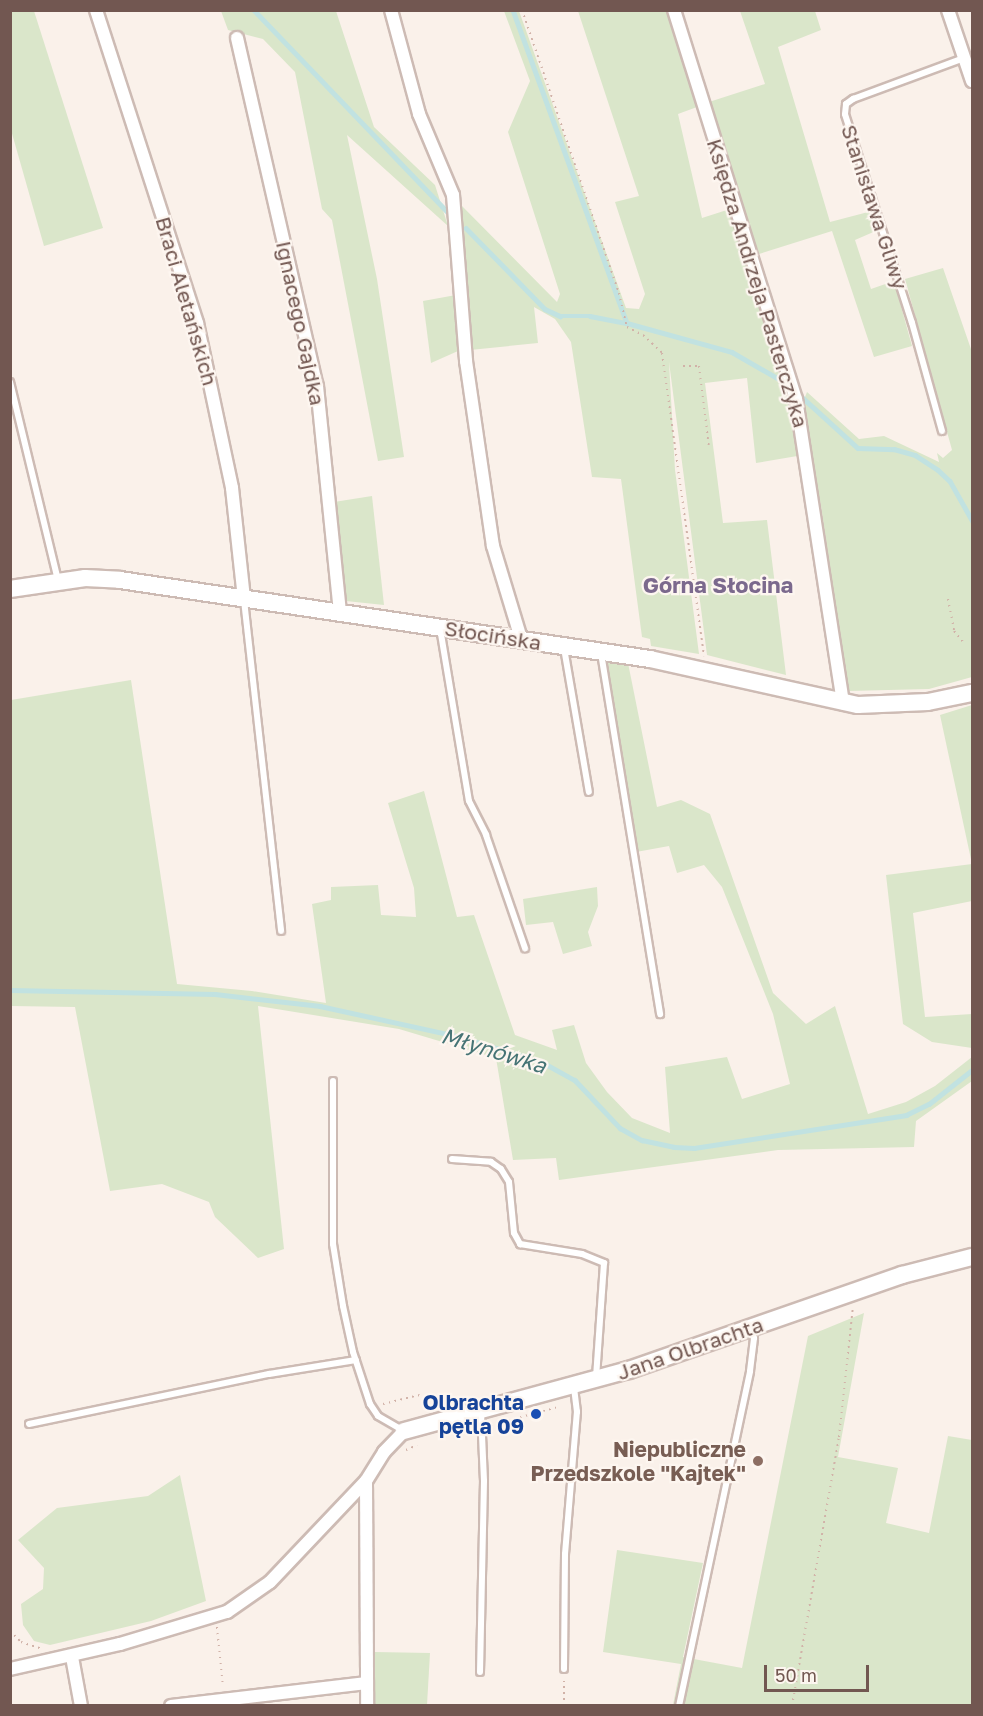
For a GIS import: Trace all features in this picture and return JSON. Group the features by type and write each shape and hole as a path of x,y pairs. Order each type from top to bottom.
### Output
{"street":[{"name":"Braci Aletańskich","path":"96,10 196,323 232,488 244,598"},
{"path":"391,10 419,114 453,195 465,361 493,546 521,639"},
{"name":"Księdza Andrzeja Pasterczyka","path":"674,10 796,399 843,703"},
{"path":"948,10 972,81"},
{"name":"Ignacego Gajdka","path":"237,38 317,386 340,613"},
{"name":"Słocińska","path":"10,588 58,580 120,580 521,639 705,669 843,703 897,705 972,693"},
{"name":"Jana Olbrachta","path":"404,1431 481,1413 595,1380 853,1292 972,1257"},
{"path":"10,1669 72,1657 216,1618 270,1582 366,1481 384,1452 404,1431"},
{"path":"366,1481 367,1706"},
{"path":"72,1657 81,1706"},
{"path":"171,1706 367,1683"}],"lane":[{"name":"Stanisława Gliwy","path":"942,431 912,323 845,114 846,104 853,99 964,58"},
{"path":"10,382 58,580"},
{"path":"244,598 281,931"},
{"path":"440,627 469,801 486,835 525,948"},
{"path":"563,646 589,792"},
{"path":"601,652 660,1014"},
{"path":"333,1081 333,1244 356,1360 378,1416 404,1431"},
{"path":"452,1159 491,1162 501,1169 509,1182 513,1233 520,1244 590,1255 604,1263 595,1380"},
{"path":"679,1706 750,1371 754,1338 750,1328"},
{"path":"29,1424 269,1374 356,1360"},
{"path":"564,1669 566,1554 577,1412 574,1386"},
{"path":"480,1672 484,1481 481,1413"}],"path":[{"path":"522,10 627,327 643,335 662,353 705,669"},
{"path":"683,366 699,366 709,448"},
{"path":"948,599 954,631 965,644"},
{"path":"792,1706 839,1437 853,1292"},
{"path":"216,1618 224,1699"},
{"path":"10,1631 21,1642 38,1647 45,1662"},
{"path":"564,1669 564,1706"}],"green space":[{"path":"10,11 34,11 103,228 44,246 11,130"},
{"path":"221,11 336,11 374,127 435,185 448,226 347,135 377,279 404,457 378,461 332,220 322,209 295,72 263,39 228,30"},
{"path":"504,11 519,11 626,308 639,309 645,294 615,202 639,196 578,11 668,11 697,107 678,114 702,218 730,209 803,455 756,463 747,378 705,383 723,523 767,520 786,675 707,655 669,362 675,470 699,654 651,646 650,639 642,637 621,479 592,477 571,342 555,319 534,307 538,343 470,350 459,203 557,302 560,294 508,132 530,81"},
{"path":"740,11 815,11 821,30 778,47 830,222 872,211 878,230 855,240 871,289 894,281 912,346 874,357 832,231 759,254 709,102 765,84"},
{"path":"943,268 972,352 972,677 929,689 848,691 821,506 801,407 807,392 859,439 884,436 939,462 937,453 943,458 952,450 905,279"},
{"path":"456,295 458,351 431,363 423,301"},
{"path":"372,496 384,605 346,601 343,596 334,502"},
{"path":"607,660 628,663 657,807 681,800 710,814 773,993 806,1024 835,1006 868,1114 906,1102 935,1086 972,1057 972,1081 916,1121 914,1147 778,1150 559,1180 556,1158 513,1160 496,1058 399,1029 258,1006 284,1249 258,1258 215,1217 209,1202 162,1184 110,1191 75,1007 11,1006 11,700 131,680 177,984 252,991 326,1003 312,904 331,900 331,887 378,885 381,915 416,917 414,888 388,803 424,791 457,917 474,915 515,1035 557,1050 552,1030 574,1025 586,1063 607,1092 632,1118 670,1133 665,1067 727,1057 742,1099 790,1084 773,1014 722,887 704,865 677,873 669,846 636,852"},
{"path":"972,705 972,864 940,715"},
{"path":"972,864 972,901 913,913 925,1017 972,1014 972,1048 932,1042 903,1024 886,875"},
{"path":"597,887 598,906 588,932 592,946 563,954 553,922 526,925 523,899"},
{"path":"864,1313 838,1457 898,1468 886,1523 929,1533 948,1436 972,1440 972,1705 673,1705 681,1664 603,1652 617,1550 703,1563 683,1657 742,1668 808,1336"},
{"path":"180,1475 206,1601 151,1621 50,1645 34,1641 23,1625 21,1604 43,1589 44,1568 18,1540 57,1508 148,1496"},
{"path":"375,1652 430,1653 427,1705 370,1706"}],"waterway":[{"path":"254,10 447,211"},
{"path":"513,10 627,323 732,352 786,383"},
{"path":"466,228 545,309 560,316 590,316 627,323"},
{"path":"803,398 858,448 894,449 915,455 938,470 950,481 972,520"},
{"name":"Młynówka","path":"10,990 215,994 320,1006 457,1036 542,1062 575,1080 620,1128 642,1140 674,1147 694,1148 906,1115 929,1104 972,1070"}],"place":[{"name":"Olbrachta pętla 09","path":"536,1414"},
{"name":"Niepubliczne Przedszkole \"Kajtek\"","path":"758,1461"}],"district":[{"name":"Górna Słocina","path":"718,585"}]}
